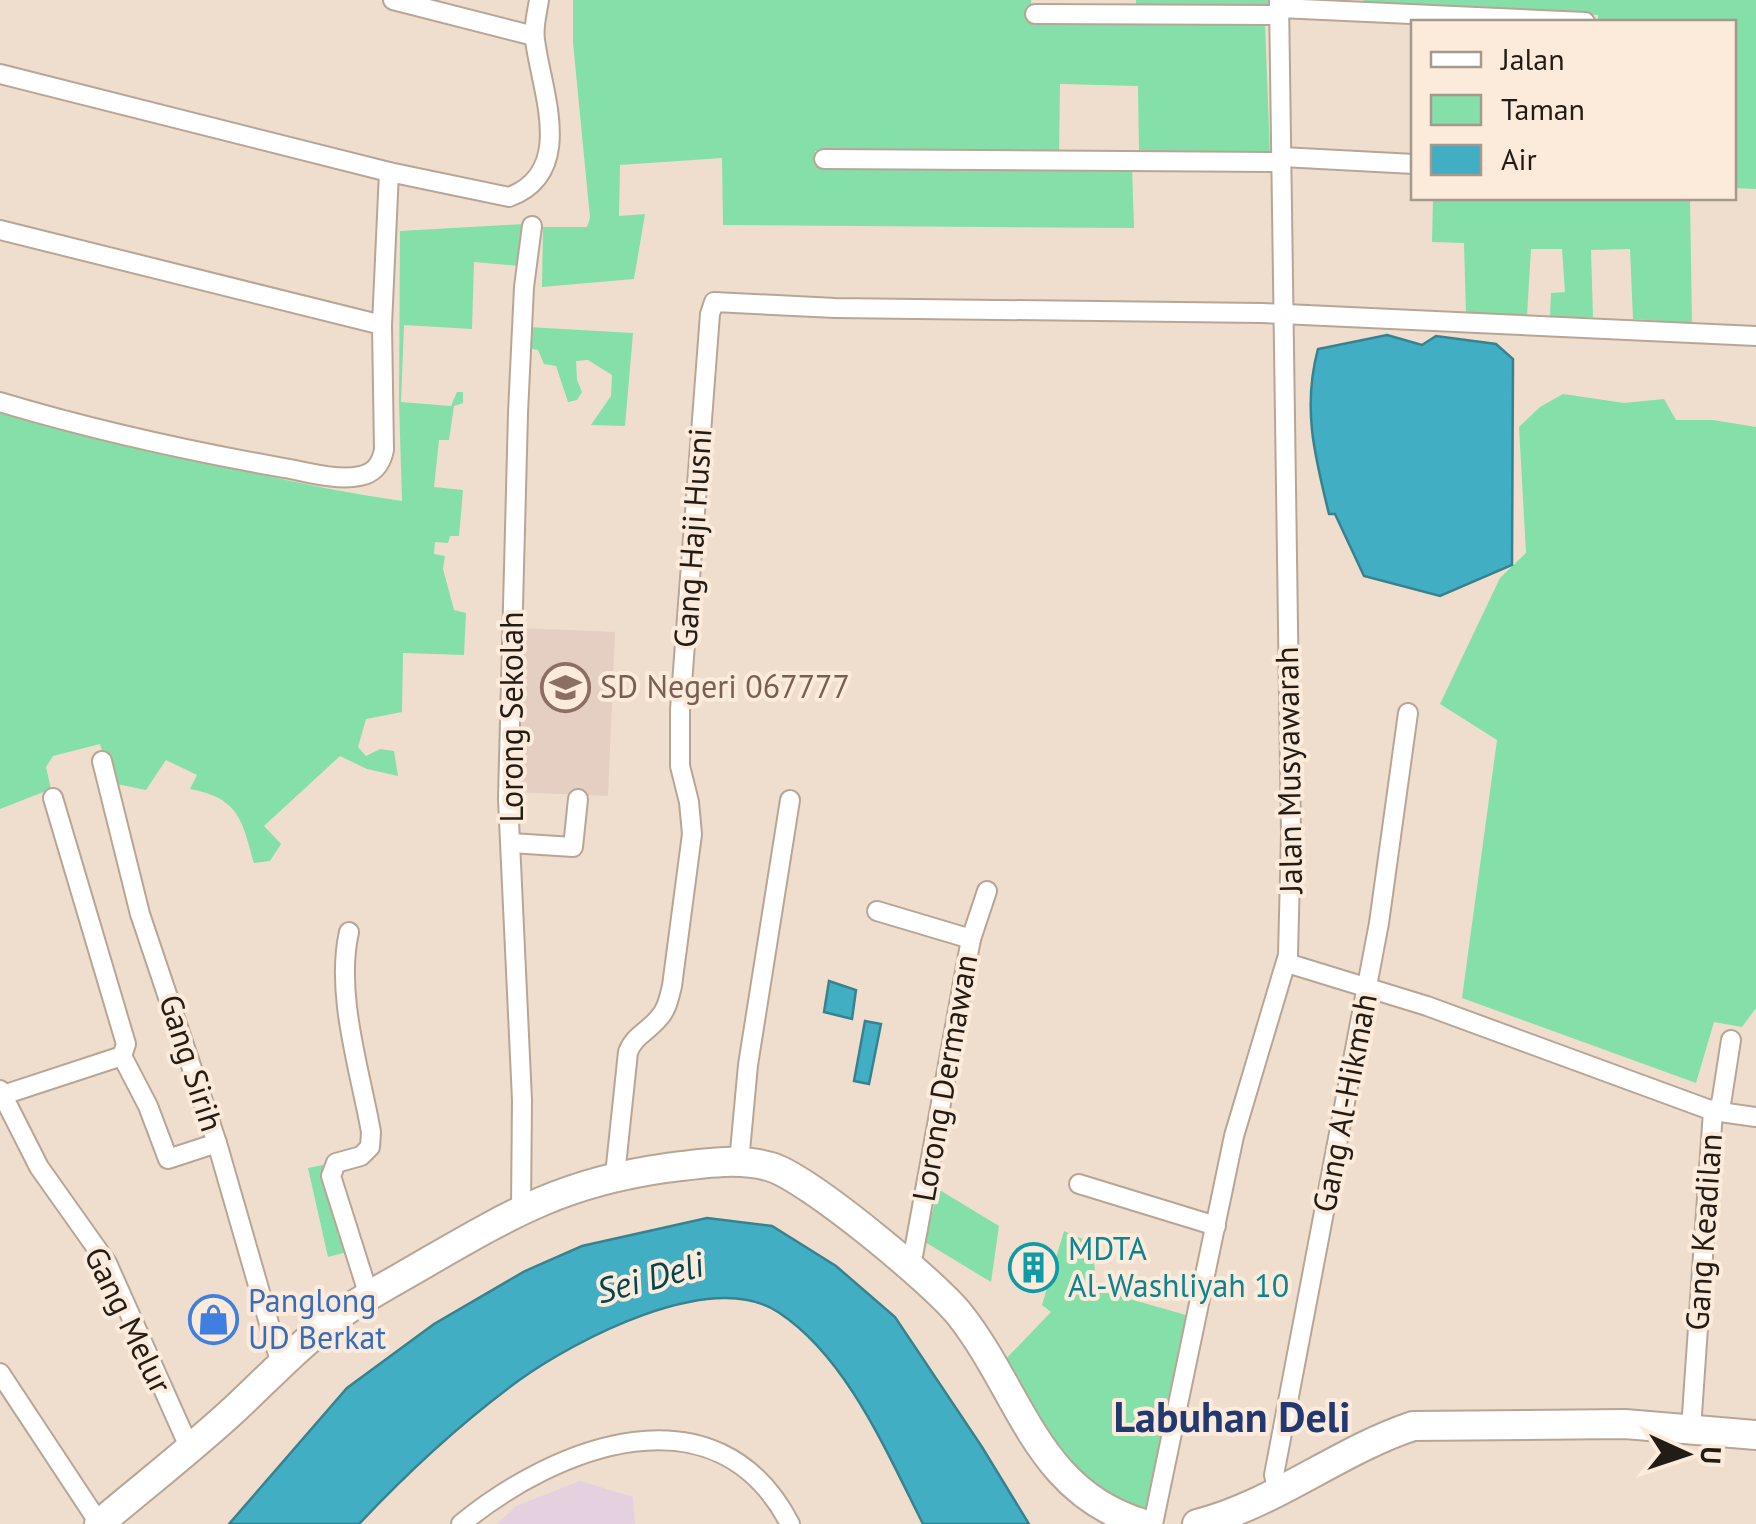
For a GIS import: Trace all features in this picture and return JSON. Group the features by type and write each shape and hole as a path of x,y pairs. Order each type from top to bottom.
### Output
{"street":[{"path":"394,0 534,36"},
{"path":"0,74 389,172 509,197 526,190 539,175 546,156 551,118 534,36 540,0"},
{"path":"1035,14 1280,8 1542,20"},
{"name":"Jalan Musyawarah","path":"1153,1524 1246,1092 1286,963 1290,931 1280,8"},
{"path":"824,159 1411,164"},
{"path":"0,402 52,418 228,458 337,477 372,472 381,462 384,450 382,325 389,172"},
{"name":"Lorong Sekolah","path":"521,1208 522,1100 508,799 518,413 524,287 532,226"},
{"path":"0,230 382,325"},
{"name":"Gang Haji Husni","path":"615,1175 628,1052 631,1043 666,1008 692,834 680,766 680,710 714,302 835,308 1284,316"},
{"path":"1284,316 1756,336"},
{"name":"Gang Al-Hikmah","path":"1278,1492 1274,1476 1379,923 1408,713"},
{"name":"Gang Sirih","path":"102,761 140,914 217,1144 281,1366"},
{"path":"53,798 126,1044 122,1056 148,1106 168,1159 217,1144"},
{"path":"511,843 573,847 578,799"},
{"path":"739,1162 748,1066 790,800"},
{"name":"Lorong Dermawan","path":"911,1267 971,940 987,891"},
{"path":"877,911 971,940"},
{"path":"349,932 344,982 371,1132 370,1146 360,1156 336,1162 331,1176 369,1296"},
{"path":"1286,963 1427,1006 1713,1111 1756,1117"},
{"name":"Gang Keadilan","path":"1691,1428 1713,1111 1721,1104 1731,1040"},
{"path":"1,1094 122,1056"},
{"name":"Gang Melur","path":"1,1094 38,1166 107,1263 190,1449"},
{"path":"0,1373 99,1524 190,1449 338,1316 521,1208 615,1175 700,1164 739,1162 770,1166 798,1180 911,1267 960,1314 1033,1435 1068,1483 1105,1509 1144,1524"},
{"path":"1079,1184 1216,1226"},
{"path":"1198,1524 1235,1513 1385,1436 1413,1426 1587,1423 1756,1435"},
{"path":"461,1524 521,1479 608,1444 636,1439 702,1446 730,1459 764,1485 790,1524"}],"shaded area":[{"name":"SD Negeri 067777","path":"520,628 615,632 608,796 513,792"},
{"path":"580,1481 633,1497 635,1524 497,1524 516,1506"}],"green space":[{"path":"573,0 1031,0 1032,24 1265,22 1270,155 1139,154 1138,86 1060,84 1059,158 1027,154 815,151 816,166 1132,167 1134,228 723,225 722,158 620,165 619,216 645,214 634,279 542,287 543,227 587,227 590,218 573,42"},
{"path":"1136,0 1268,0 1268,8 1136,7"},
{"path":"1363,0 1756,0 1756,189 1736,188 1736,20 1598,20 1598,15 1364,5"},
{"path":"1433,200 1690,200 1692,323 1633,319 1630,249 1591,250 1593,317 1550,317 1551,293 1565,292 1562,249 1531,249 1527,316 1466,314 1464,243 1432,242"},
{"path":"525,224 520,266 474,262 472,329 404,325 401,402 451,406 457,392 463,392 463,403 454,406 449,440 439,440 434,487 463,490 459,536 450,536 448,543 435,542 434,554 445,556 443,569 454,610 466,613 464,655 403,653 402,712 366,719 358,747 366,756 380,749 394,751 398,776 367,769 340,756 264,826 281,844 270,861 254,863 236,813 219,798 190,789 197,775 166,760 146,790 112,783 100,744 53,756 46,767 51,789 0,809 0,408 250,472 402,501 399,402 400,231"},
{"path":"528,327 633,333 625,426 591,425 611,396 612,375 588,360 576,361 582,392 577,400 568,402 556,366 544,364 538,350 528,348"},
{"path":"1563,394 1624,403 1664,399 1676,420 1713,420 1756,427 1756,1008 1742,1027 1714,1022 1696,1083 1462,998 1497,740 1440,704 1500,578 1526,553 1519,427 1540,407"},
{"path":"323,1165 347,1252 328,1257 308,1168"},
{"path":"938,1189 999,1226 991,1282 925,1242"},
{"path":"1064,1231 1092,1243 1097,1289 1088,1296 1098,1290 1193,1317 1149,1513 1116,1501 1072,1470 1002,1363 1051,1312 1042,1305"}],"water":[{"path":"1387,335 1422,345 1436,336 1496,344 1513,359 1512,565 1440,596 1364,576 1335,514 1329,514 1319,472 1311,412 1318,349"},
{"path":"829,981 856,990 852,1019 824,1012"},
{"path":"865,1021 881,1024 869,1084 854,1081"},
{"name":"Sei Deli","path":"707,1218 772,1226 836,1266 895,1317 1029,1524 923,1524 863,1408 825,1354 778,1312 750,1301 717,1298 644,1315 543,1364 455,1431 359,1524 229,1524 347,1388 434,1324 525,1271 582,1246"}],"place":[{"name":"SD Negeri 067777","path":"565,687"},
{"name":"MDTA Al-Washliyah 10","path":"1033,1267"},
{"name":"Panglong UD Berkat","path":"213,1319"}],"district":[{"name":"Labuhan Deli","path":"1232,1417"}]}
